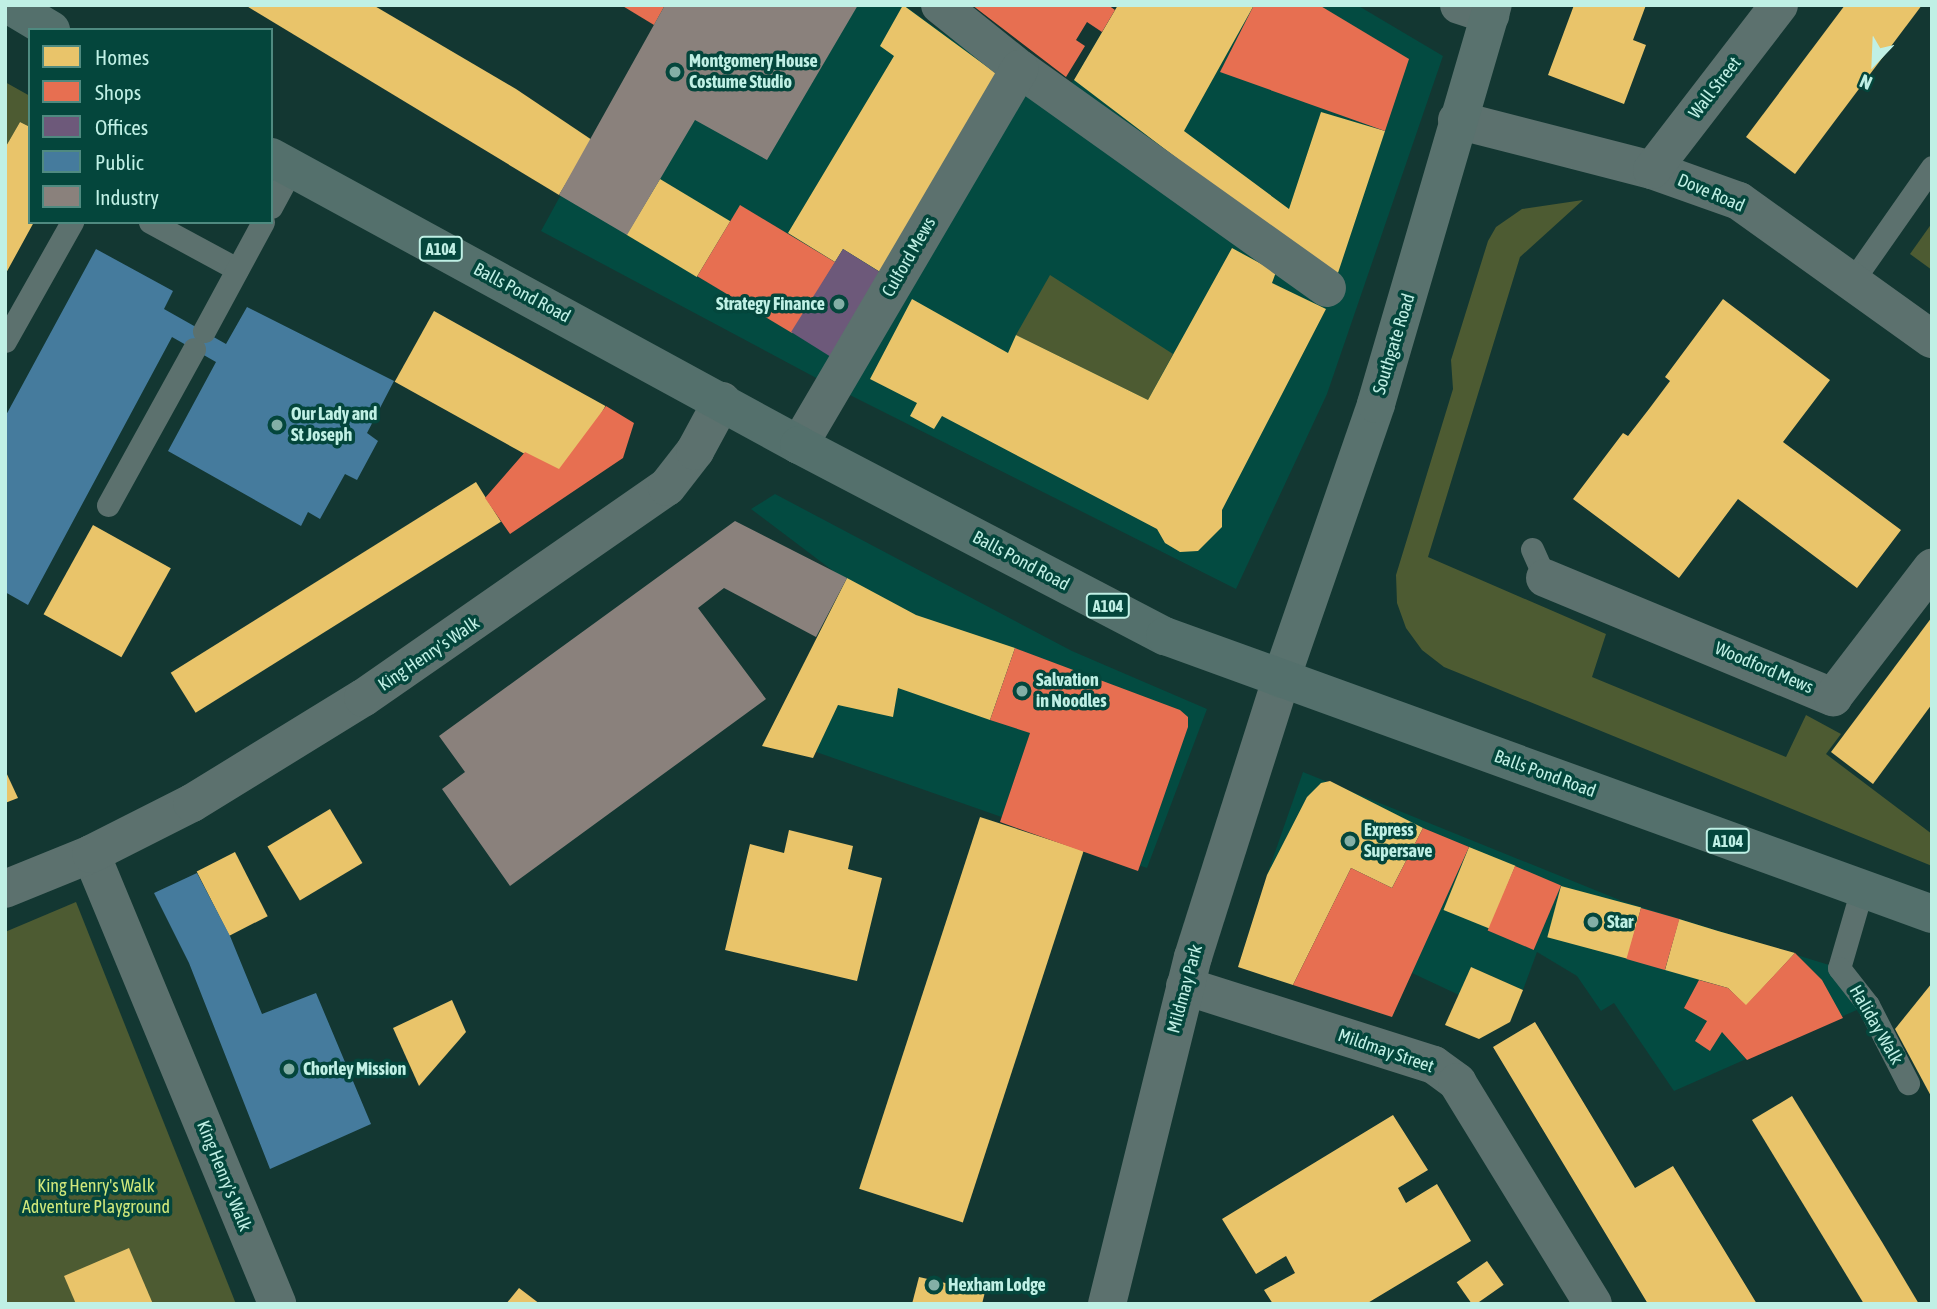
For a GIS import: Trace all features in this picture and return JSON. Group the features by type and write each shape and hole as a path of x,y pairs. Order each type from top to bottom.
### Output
{"main road":[{"path":"9,5 48,28"},
{"name":"Southgate Road","path":"1281,679 1376,404 1457,120 1481,8"},
{"name":"Balls Pond Road","path":"281,163 799,445 1149,628 1281,679 1932,914"}],"street":[{"path":"940,5 1020,69 1327,288"},
{"name":"Wall Street","path":"1652,170 1779,5"},
{"name":"Culford Mews","path":"799,445 1020,69"},
{"name":"Dove Road","path":"1457,120 1652,170 1739,201 1932,339"},
{"name":"King Henry's Walk","path":"5,889 91,854 290,746 639,510 687,463 722,401"},
{"name":"Woodford Mews","path":"1539,563 1833,697 1932,568"},
{"name":"Mildmay Park","path":"1107,1304 1185,986 1238,803 1281,679"},
{"name":"King Henry's Walk","path":"91,854 277,1304"},
{"name":"Mildmay Street","path":"1185,986 1434,1065 1457,1082 1593,1304"}],"lane":[{"path":"273,198 281,163"},
{"path":"1853,280 1932,167"},
{"path":"5,341 71,224"},
{"path":"154,224 237,269"},
{"path":"108,505 262,224"},
{"name":"Haliday Walk","path":"1862,889 1839,968 1868,1005 1908,1083"}],"shaded area":[{"path":"665,5 904,5 1044,105 1074,80 1118,5 1357,5 1443,56 1327,394 1236,589 820,380 541,231"},
{"path":"775,494 1072,651 1207,709 1147,868 782,740 857,589 751,509"},
{"path":"1303,772 1622,901 1839,968 1868,1005 1674,1091 1614,1003 1601,1011 1577,976 1537,952 1523,990 1471,967 1459,995 1412,973 1392,1017 1338,1000 1392,888 1267,875"}],"green space":[{"path":"5,82 28,95 28,126 20,122 5,148"},
{"path":"1583,200 1520,257 1428,557 1606,634 1592,677 1786,757 1806,715 1841,734 1826,754 1932,834 1932,866 1444,667 1422,650 1406,628 1397,603 1396,575 1453,389 1451,360 1488,241 1496,227 1522,209"},
{"path":"1932,223 1932,270 1910,254"},
{"path":"1050,275 1173,354 1148,400 1016,335"},
{"name":"King Henry's Walk Adventure Playground","path":"76,902 236,1304 5,1304 5,932"}],"building: Homes":[{"path":"245,5 373,5 516,89 592,140 559,195"},
{"path":"903,5 1001,77 885,275 843,249 835,262 788,233 894,56 880,46"},
{"path":"1118,5 1254,5 1184,131 1289,209 1321,112 1385,131 1336,279 1074,80"},
{"path":"1574,5 1646,5 1633,40 1646,45 1624,104 1548,75"},
{"path":"1845,5 1922,5 1795,174 1746,137"},
{"path":"20,122 28,126 28,224 33,224 5,275 5,148"},
{"path":"660,179 730,221 697,277 627,235"},
{"path":"1232,248 1276,272 1272,283 1326,309 1222,510 1222,527 1198,551 1180,552 1165,543 1157,529 942,416 934,429 910,416 917,403 870,379 912,299 1008,353 1016,335 1148,400"},
{"path":"1723,299 1830,380 1783,442 1901,530 1857,588 1738,499 1679,578 1573,499 1623,433 1628,436 1670,381 1665,377"},
{"path":"434,311 605,406 566,477 395,382"},
{"path":"476,482 501,522 196,713 171,673"},
{"path":"93,525 171,568 121,657 44,614"},
{"path":"847,578 916,615 1015,648 990,720 898,688 893,717 838,705 813,758 762,746"},
{"path":"1932,617 1932,704 1873,784 1831,752"},
{"path":"5,770 18,798 5,803"},
{"path":"1330,781 1423,828 1392,888 1351,868 1293,985 1238,967 1267,875 1307,797 1321,783"},
{"path":"330,809 362,863 300,901 267,847"},
{"path":"980,817 1084,851 963,1223 859,1189"},
{"path":"789,830 853,846 848,869 882,878 857,981 725,950 750,844 784,853"},
{"path":"1469,847 1515,866 1490,929 1444,910"},
{"path":"235,852 268,916 229,936 197,872"},
{"path":"1561,886 1641,907 1627,959 1547,937"},
{"path":"1679,919 1795,953 1746,1006 1728,988 1665,970"},
{"path":"1471,967 1523,990 1510,1022 1479,1039 1445,1025"},
{"path":"1932,983 1932,1098 1895,1029"},
{"path":"452,1000 466,1032 419,1086 393,1028"},
{"path":"1535,1022 1635,1188 1673,1166 1757,1304 1648,1304 1493,1047"},
{"path":"1792,1096 1919,1304 1864,1304 1752,1120"},
{"path":"1393,1115 1428,1170 1398,1188 1406,1203 1437,1184 1471,1241 1366,1304 1273,1304 1264,1290 1295,1273 1286,1256 1256,1274 1222,1219"},
{"path":"129,1248 153,1304 76,1304 64,1276"},
{"path":"1487,1261 1504,1285 1476,1304 1472,1304 1457,1282"},
{"name":"Hexham Lodge","path":"919,1277 985,1292 982,1304 912,1304"},
{"path":"519,1288 540,1304 506,1304"}],"building: Shops":[{"path":"621,5 665,5 654,25"},
{"path":"972,5 1108,5 1115,10 1102,32 1087,22 1076,40 1085,46 1066,77"},
{"path":"1254,5 1319,5 1409,59 1385,131 1220,72"},
{"path":"740,205 835,262 792,333 697,276"},
{"path":"606,406 634,423 623,458 510,534 485,498 525,452 559,469"},
{"path":"1015,648 1180,710 1188,717 1188,727 1138,871 1000,822 1030,733 990,720"},
{"path":"1423,828 1469,847 1392,1017 1293,985 1351,868 1392,888"},
{"path":"1515,866 1561,886 1534,950 1488,930"},
{"path":"1641,908 1679,919 1665,970 1626,959"},
{"path":"1795,953 1822,980 1843,1018 1747,1060 1722,1032 1710,1051 1695,1041 1707,1021 1684,1008 1699,980 1728,988 1746,1005"}],"building: Offices":[{"name":"Strategy Finance","path":"843,249 885,275 833,358 791,332"}],"building: Public":[{"name":"Our Lady and St Joseph","path":"96,249 173,291 164,309 226,344 247,307 394,381 367,433 378,441 357,480 345,474 320,519 308,512 301,526 168,451 216,362 172,337 28,605 5,592 5,417"},
{"name":"Chorley Mission","path":"197,873 230,936 262,1014 316,993 371,1124 270,1169 189,963 154,893"}],"building: Industry":[{"path":"665,5 858,5 767,160 695,120 627,235 559,195"},
{"path":"735,521 847,578 816,637 724,588 698,608 766,699 510,886 442,789 465,772 439,736"}],"place":[{"name":"Montgomery House Costume Studio","path":"675,72"},
{"name":"Strategy Finance","path":"839,304"},
{"name":"Our Lady and St Joseph","path":"277,425"},
{"name":"Salvation in Noodles","path":"1022,691"},
{"name":"Express Supersave","path":"1350,841"},
{"name":"Star","path":"1593,922"},
{"name":"Chorley Mission","path":"289,1069"},
{"name":"Hexham Lodge","path":"934,1285"}]}
